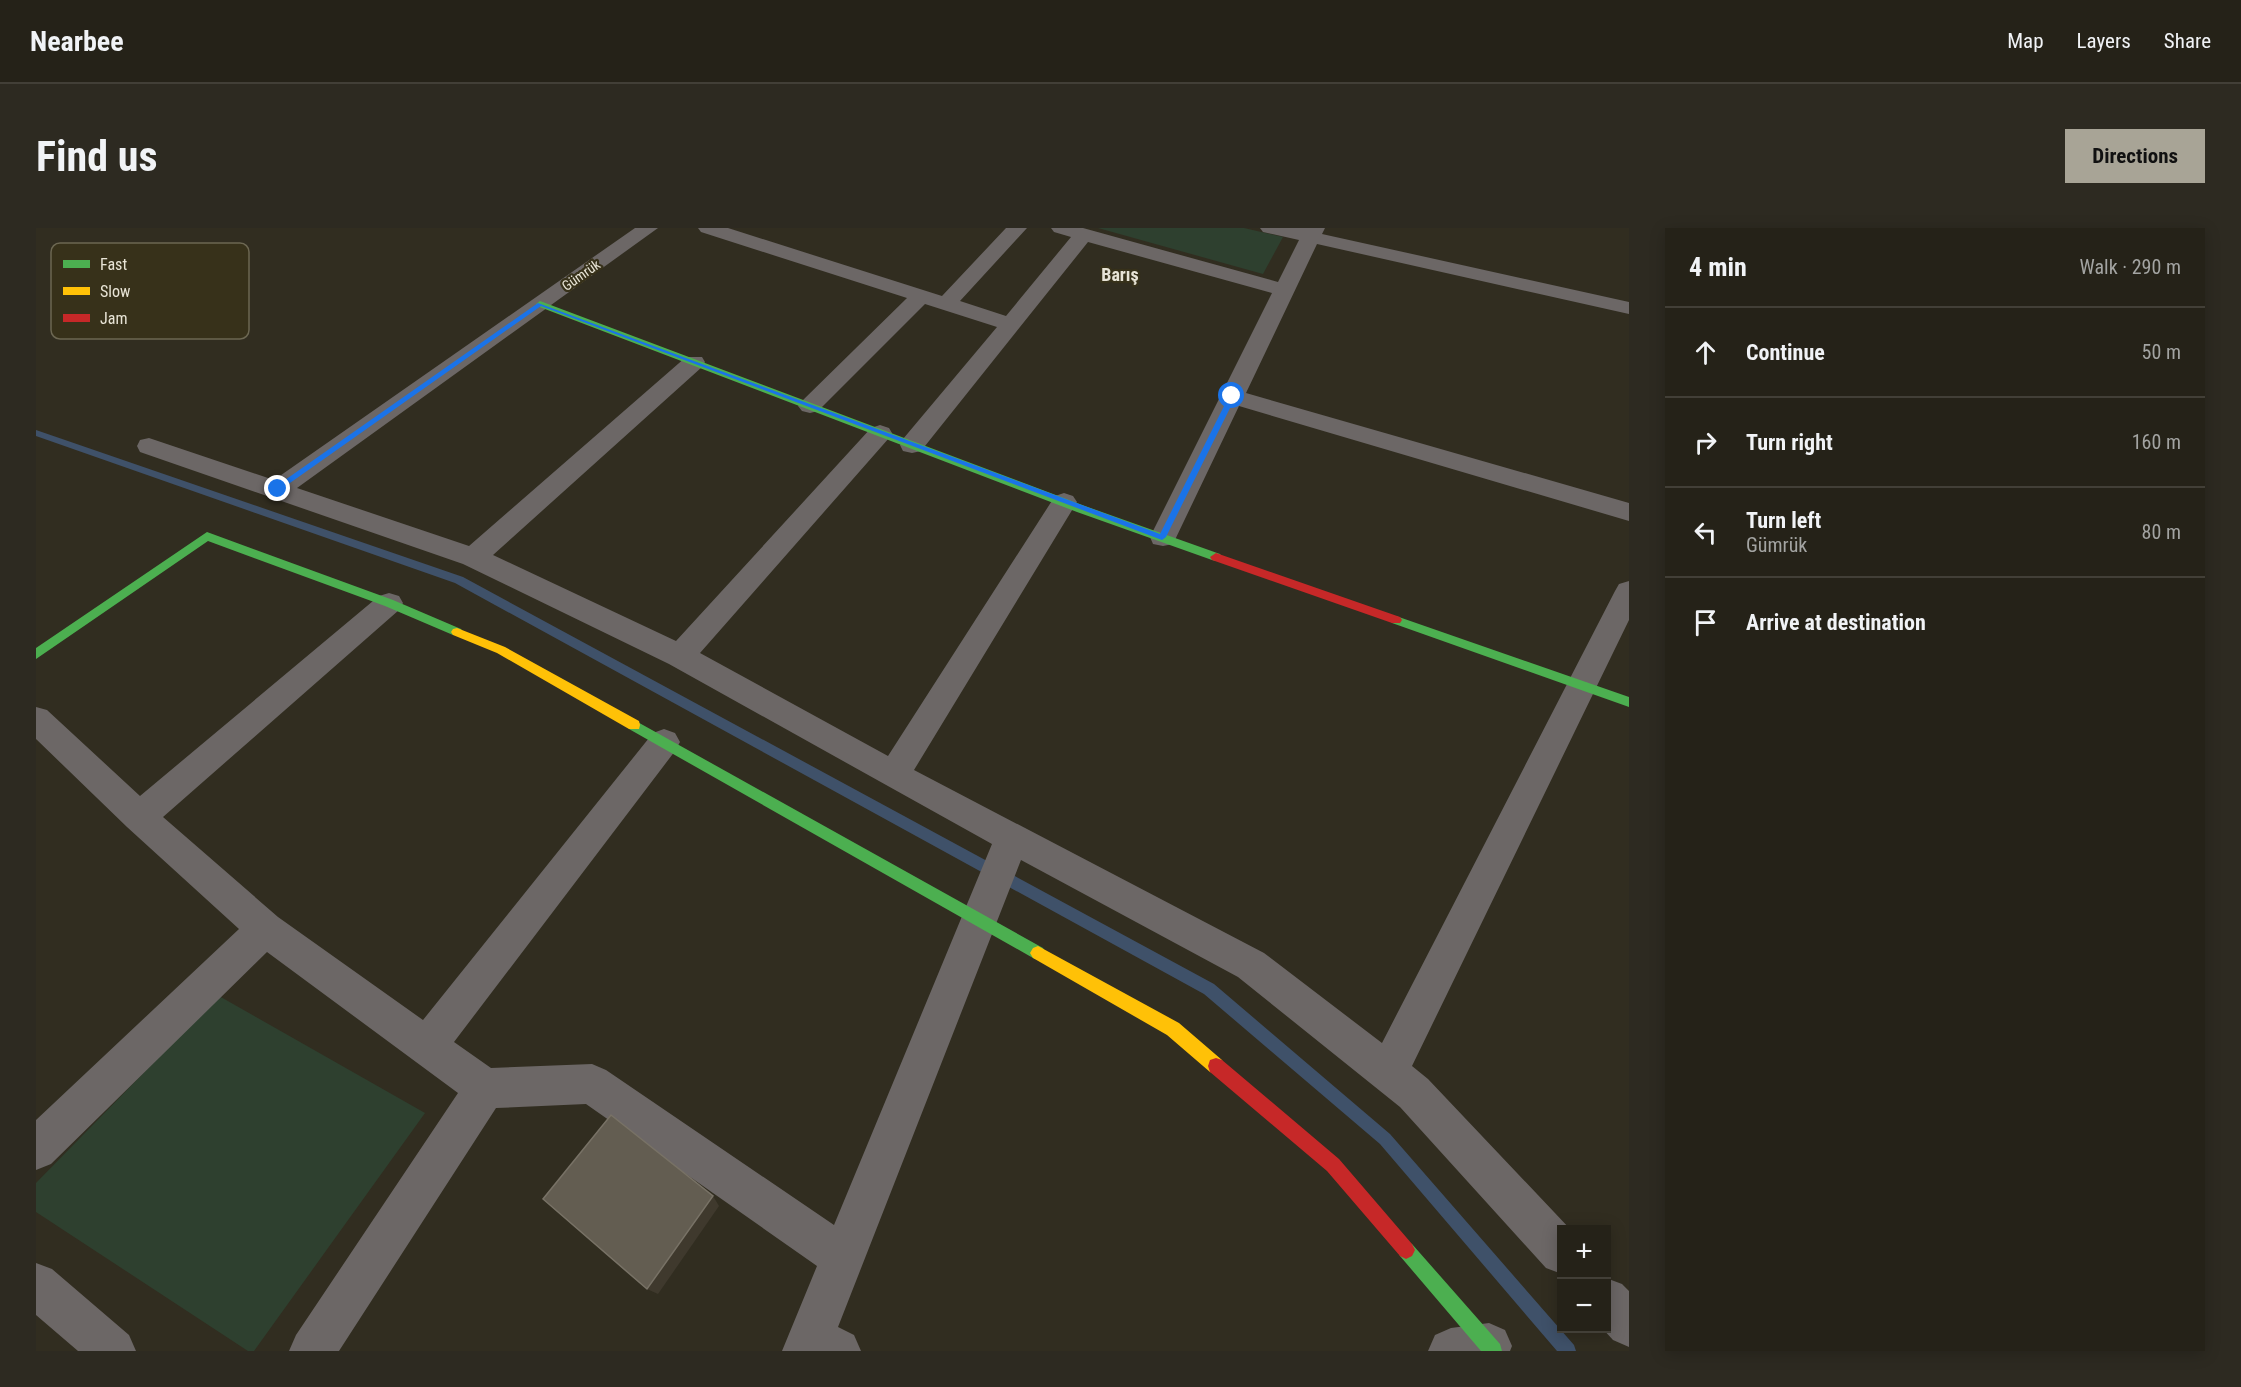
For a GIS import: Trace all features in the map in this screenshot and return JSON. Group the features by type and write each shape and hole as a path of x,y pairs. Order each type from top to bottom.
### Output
{"street":[{"name":"Gümrük","path":"278,489 648,228"},
{"path":"708,228 1010,324"},
{"path":"947,303 1017,228"},
{"path":"1059,228 1284,290"},
{"path":"1270,228 1312,233 1629,308"},
{"path":"1162,537 1312,233"},
{"path":"912,445 1083,235"},
{"path":"810,406 922,295"},
{"path":"540,304 1064,502 1629,702"},
{"path":"473,557 694,362"},
{"path":"1232,396 1629,512"},
{"path":"680,656 880,433"},
{"path":"149,446 473,557 680,656 894,775 996,876 1333,1165 1478,1349"},
{"path":"894,775 1064,502"},
{"path":"36,654 207,536 389,603 501,650 664,742 996,876 1251,965 1414,1093 1557,1247"},
{"path":"1388,1072 1629,591"},
{"path":"140,817 389,603"},
{"path":"36,719 140,817 265,929 485,1088 592,1084 843,1258"},
{"path":"427,1046 664,742"},
{"path":"818,1347 843,1258 996,876"},
{"path":"36,1149 265,929"},
{"path":"312,1351 485,1088"},
{"path":"36,1285 113,1351"},
{"path":"1611,1305 1629,1324"}],"green space":[{"path":"1098,228 1244,228 1283,237 1263,274"},
{"path":"219,996 425,1113 254,1351 248,1351 36,1212 36,1183"}],"building":[{"path":"611,1115 713,1196 647,1289 543,1199"}],"waterway":[{"path":"36,433 459,580 1209,989 1385,1139 1568,1351"}],"traffic: fast":[{"path":"540,304 1081,509 1216,557"},
{"path":"36,654 207,536 389,603 457,632"},
{"path":"1396,620 1629,702"},
{"path":"634,725 1038,953"},
{"path":"1406,1250 1493,1351"}],"traffic: slow":[{"path":"457,632 501,650 634,725"},
{"path":"1038,953 1173,1029 1216,1066"}],"traffic: jam":[{"path":"1216,557 1396,620"},
{"path":"1216,1066 1333,1165 1406,1250"}],"district":[{"name":"Barış","path":"1120,274"}],"route":[{"path":"278,489 540,304 1162,537 1232,396"}]}
